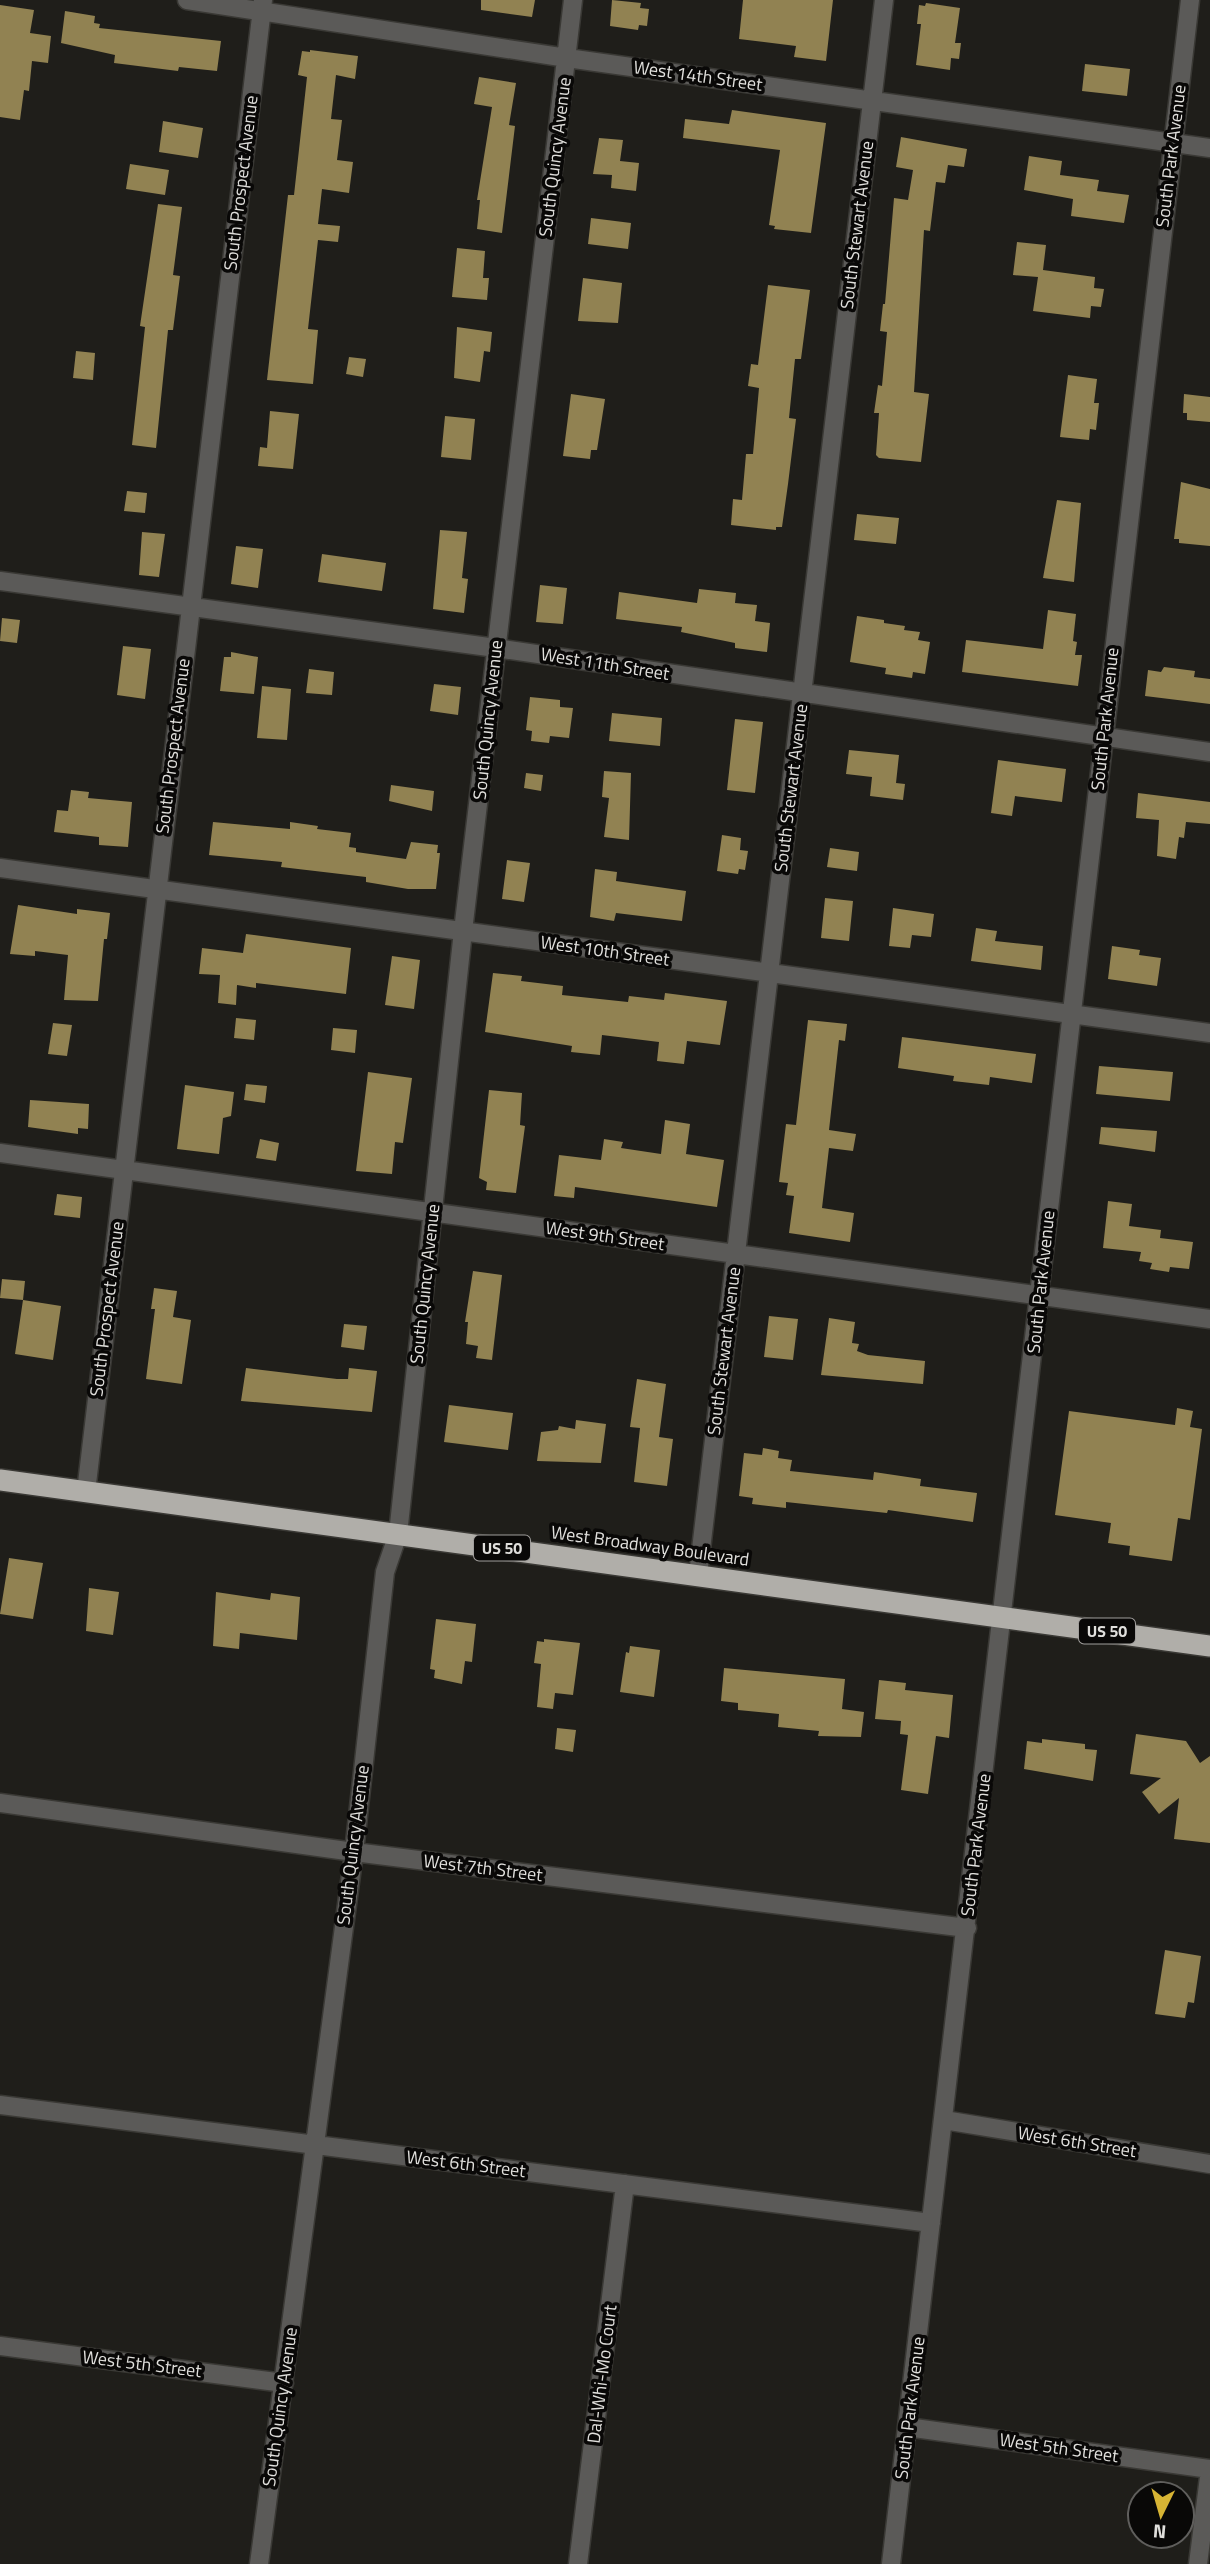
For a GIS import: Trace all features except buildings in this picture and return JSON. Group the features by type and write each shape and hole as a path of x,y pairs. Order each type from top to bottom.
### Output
{"highway":[{"name":"West Broadway Boulevard","path":"0,1480 1210,1646"}],"street":[{"name":"West 14th Street","path":"187,0 262,6 567,58 1210,148"},
{"name":"South Quincy Avenue","path":"258,2564 354,1852 385,1572 398,1534 463,931 573,0"},
{"name":"South Stewart Avenue","path":"698,1575 884,0"},
{"name":"South Park Avenue","path":"891,2564 1190,0"},
{"name":"South Prospect Avenue","path":"86,1492 262,6"},
{"name":"West 11th Street","path":"0,581 496,648 802,695 1210,752"},
{"name":"West 10th Street","path":"0,868 1210,1033"},
{"name":"West 9th Street","path":"0,1153 1210,1320"},
{"name":"West 7th Street","path":"0,1803 354,1852 967,1928"},
{"name":"West 6th Street","path":"0,2105 931,2223"},
{"name":"West 6th Street","path":"944,2120 1210,2164"},
{"name":"Dal-Whi-Mo Court","path":"578,2564 625,2184"},
{"name":"West 5th Street","path":"0,2346 284,2383"},
{"name":"West 5th Street","path":"907,2427 1210,2469"},
{"path":"1198,2564 1210,2469"}]}
